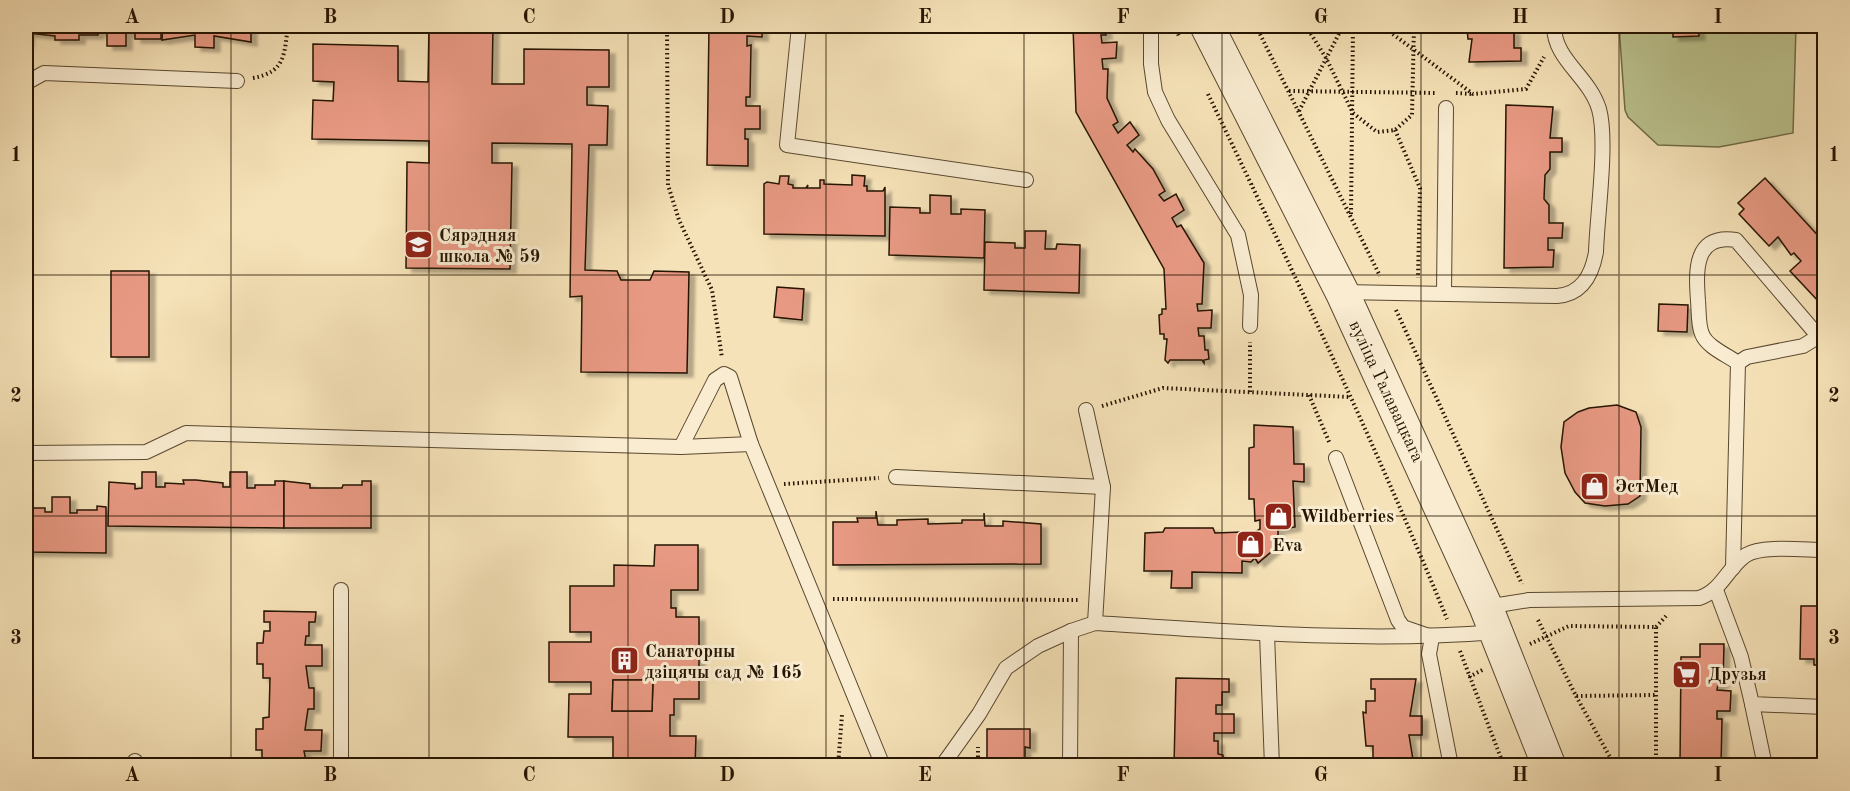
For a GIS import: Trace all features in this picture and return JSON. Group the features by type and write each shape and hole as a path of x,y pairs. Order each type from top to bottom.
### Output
{"street":[{"name":"вуліца Галавацкага","path":"1196,36 1341,292 1491,620 1549,765"}],"lane":[{"path":"800,26 787,146 1026,180"},
{"path":"1151,26 1151,64 1155,92 1168,120 1238,235 1251,295 1250,326"},
{"path":"1341,292 1566,295 1581,287 1593,267 1602,129 1599,109 1581,76 1560,52 1554,32"},
{"path":"26,82 44,73 237,81"},
{"path":"1444,293 1446,108"},
{"path":"1736,240 1822,335 1803,346 1747,357 1738,363 1714,347 1702,333 1695,270 1704,249 1718,242 1736,240"},
{"path":"1733,568 1738,363"},
{"path":"681,447 715,380 724,374 733,382 751,444 883,765"},
{"path":"1086,410 1103,487 1095,623"},
{"path":"26,453 146,452 186,433 681,447 751,444"},
{"path":"1336,458 1398,620 1403,627 1432,637"},
{"path":"896,477 1103,487"},
{"path":"942,765 979,714 1006,668 1038,646 1095,623 1267,634 1454,636 1529,600 1699,598 1716,590 1745,556 1761,550 1824,550"},
{"path":"341,590 341,765"},
{"path":"1716,590 1741,657 1765,765"},
{"path":"1070,765 1071,631"},
{"path":"1267,634 1272,765"},
{"path":"1432,637 1429,654 1451,765"},
{"path":"1752,704 1824,706"}],"path":[{"path":"237,81 266,75 278,67 284,57 288,26"},
{"path":"667,26 668,185 679,220 712,290 724,374"},
{"path":"1174,26 1196,36"},
{"path":"1306,26 1326,58 1353,113 1377,132 1395,130 1412,116 1414,26"},
{"path":"1299,111 1342,26"},
{"path":"1350,217 1353,26"},
{"path":"1382,26 1473,94"},
{"path":"1449,93 1473,94 1526,89 1554,32"},
{"path":"1205,89 1292,268 1417,546 1504,765"},
{"path":"1289,91 1437,93"},
{"path":"1395,130 1420,188 1418,293"},
{"path":"1250,326 1250,392"},
{"path":"1086,410 1163,388 1350,397"},
{"path":"1309,395 1336,458"},
{"path":"769,485 896,477"},
{"path":"816,599 1096,600"},
{"path":"1538,620 1576,696 1615,765"},
{"path":"1526,646 1569,626 1656,627 1656,765"},
{"path":"1576,696 1655,694"}],"green space":[{"path":"1619,26 1796,26 1793,133 1719,147 1658,145 1628,117 1625,110"}],"building":[{"path":"26,26 161,26 161,39 135,39 135,33 126,33 126,46 107,46 107,32 98,32 98,35 79,35 79,40 55,40 55,36 28,33 27,45"},
{"path":"163,26 251,26 251,42 214,36 214,48 195,47 195,35 162,40"},
{"path":"429,26 493,26 492,84 524,84 524,49 609,50 609,87 587,87 587,105 608,106 607,145 589,145 585,270 617,271 621,280 650,280 654,271 689,272 687,373 581,372 582,296 570,297 572,144 492,143 492,163 512,163 510,269 406,268 407,162 429,163 429,141 312,139 313,100 333,101 334,82 313,81 313,44 398,46 398,81 428,82"},
{"path":"709,26 762,26 762,37 747,36 747,46 751,45 750,97 746,97 746,106 760,106 760,129 745,129 745,139 748,139 748,166 707,165"},
{"path":"1073,26 1105,26 1106,35 1101,35 1102,43 1117,42 1116,58 1102,59 1103,69 1108,69 1107,98 1118,122 1113,125 1118,133 1130,122 1139,135 1127,145 1133,152 1135,149 1153,169 1165,191 1159,195 1164,201 1176,194 1184,210 1172,218 1177,227 1181,225 1204,263 1202,304 1197,304 1198,311 1212,310 1211,328 1198,328 1199,336 1204,336 1205,350 1208,350 1209,359 1204,360 1204,363 1202,360 1170,360 1168,363 1165,360 1167,339 1164,339 1164,334 1160,334 1159,315 1162,314 1162,309 1166,309 1164,269 1076,112"},
{"path":"1464,26 1509,26 1509,31 1514,31 1514,48 1521,48 1521,61 1469,62 1472,39 1468,39 1467,29 1464,29"},
{"path":"1673,26 1698,26 1699,36 1673,37"},
{"path":"1506,105 1553,107 1550,138 1562,138 1562,152 1550,152 1550,169 1545,175 1544,199 1549,205 1549,223 1563,223 1562,238 1548,238 1548,250 1554,250 1553,267 1504,268"},
{"path":"852,175 865,176 864,186 867,186 867,191 883,191 885,187 885,236 764,234 764,184 767,182 779,184 780,176 789,176 788,184 793,185 793,188 806,188 808,185 807,188 820,188 820,180 824,180 824,184 852,185"},
{"path":"1765,178 1824,242 1824,299 1820,303 1790,271 1801,261 1794,253 1791,255 1778,237 1769,246 1739,214 1744,209 1738,203"},
{"path":"930,195 951,196 951,214 961,214 961,209 985,210 984,258 889,255 890,207 920,208 920,213 930,213"},
{"path":"1025,231 1046,231 1045,249 1056,249 1057,244 1080,245 1079,293 984,290 985,242 1015,243 1015,248 1025,248"},
{"path":"111,271 149,271 149,357 111,357"},
{"path":"777,287 804,289 802,320 774,317"},
{"path":"1659,304 1688,305 1687,332 1658,331"},
{"path":"1617,405 1636,412 1641,427 1640,496 1628,504 1605,506 1585,503 1575,492 1565,473 1561,447 1564,422 1578,412 1589,408"},
{"path":"1254,425 1293,427 1294,464 1304,464 1304,482 1293,481 1295,527 1278,530 1278,539 1274,543 1277,547 1258,563 1255,558 1251,562 1242,561 1242,573 1192,572 1192,588 1171,588 1172,571 1144,571 1145,533 1163,532 1165,528 1213,528 1215,533 1242,532 1243,540 1260,529 1260,520 1255,521 1254,499 1249,499 1249,448 1254,447"},
{"path":"142,472 156,472 156,487 165,487 165,483 184,484 183,480 196,480 223,483 223,487 230,487 230,472 247,472 247,488 255,488 255,485 275,485 275,481 284,481 284,528 108,526 109,482 135,484 135,489 142,488"},
{"path":"284,481 310,484 310,488 342,488 343,485 362,485 362,481 371,481 371,528 284,528"},
{"path":"52,497 70,497 70,513 77,513 77,510 97,510 97,506 106,507 106,553 26,552 26,505 28,508 45,508 45,512 52,512"},
{"path":"876,511 878,525 897,525 897,520 928,519 928,524 962,523 962,520 984,520 984,513 985,526 1003,526 1003,521 1041,524 1041,564 833,565 833,522 858,522 857,518 876,518"},
{"name":"Санаторны дзіцячы сад № 165","path":"655,545 698,545 698,590 671,590 671,608 676,608 676,617 699,617 699,699 674,699 674,715 670,715 670,736 696,736 695,766 652,766 652,760 613,760 613,737 568,737 569,694 591,694 591,682 549,682 549,642 591,642 591,632 570,632 570,586 614,586 614,565 654,566","holes":["613,680 653,680 652,711 612,711"]},
{"path":"1801,606 1824,606 1824,659 1821,665 1814,665 1814,659 1800,659"},
{"path":"264,611 316,612 315,622 309,622 309,636 306,636 305,645 322,645 322,666 306,666 309,688 314,688 314,709 308,709 305,730 322,730 321,751 304,751 307,766 262,764 262,750 256,750 256,729 263,729 263,718 269,717 270,678 263,678 263,664 257,664 257,643 263,643 264,631 270,631 270,622 264,622"},
{"path":"1700,644 1724,644 1723,684 1718,684 1717,690 1731,691 1730,711 1717,711 1717,719 1722,719 1721,766 1680,766 1681,657 1700,657"},
{"path":"1176,678 1229,679 1229,692 1222,692 1222,705 1216,705 1216,714 1234,714 1234,733 1214,733 1214,741 1218,741 1218,754 1223,755 1223,766 1174,766"},
{"path":"1371,679 1416,679 1410,716 1422,716 1422,735 1409,735 1414,766 1369,766 1369,758 1373,758 1373,746 1366,746 1363,712 1366,713 1366,701 1375,701 1375,689 1371,689"},
{"path":"613,680 653,680 652,711 612,711"},
{"path":"987,729 1030,729 1030,748 1025,747 1025,759 1037,759 1037,766 987,766"}],"place":[{"name":"Сярэдняя школа № 59","path":"418,245"},
{"name":"ЭстМед","path":"1594,486"},
{"name":"Wildberries","path":"1279,516"},
{"name":"Eva","path":"1251,545"},
{"name":"Санаторны дзіцячы сад № 165","path":"624,661"},
{"name":"Друзья","path":"1687,674"}]}
